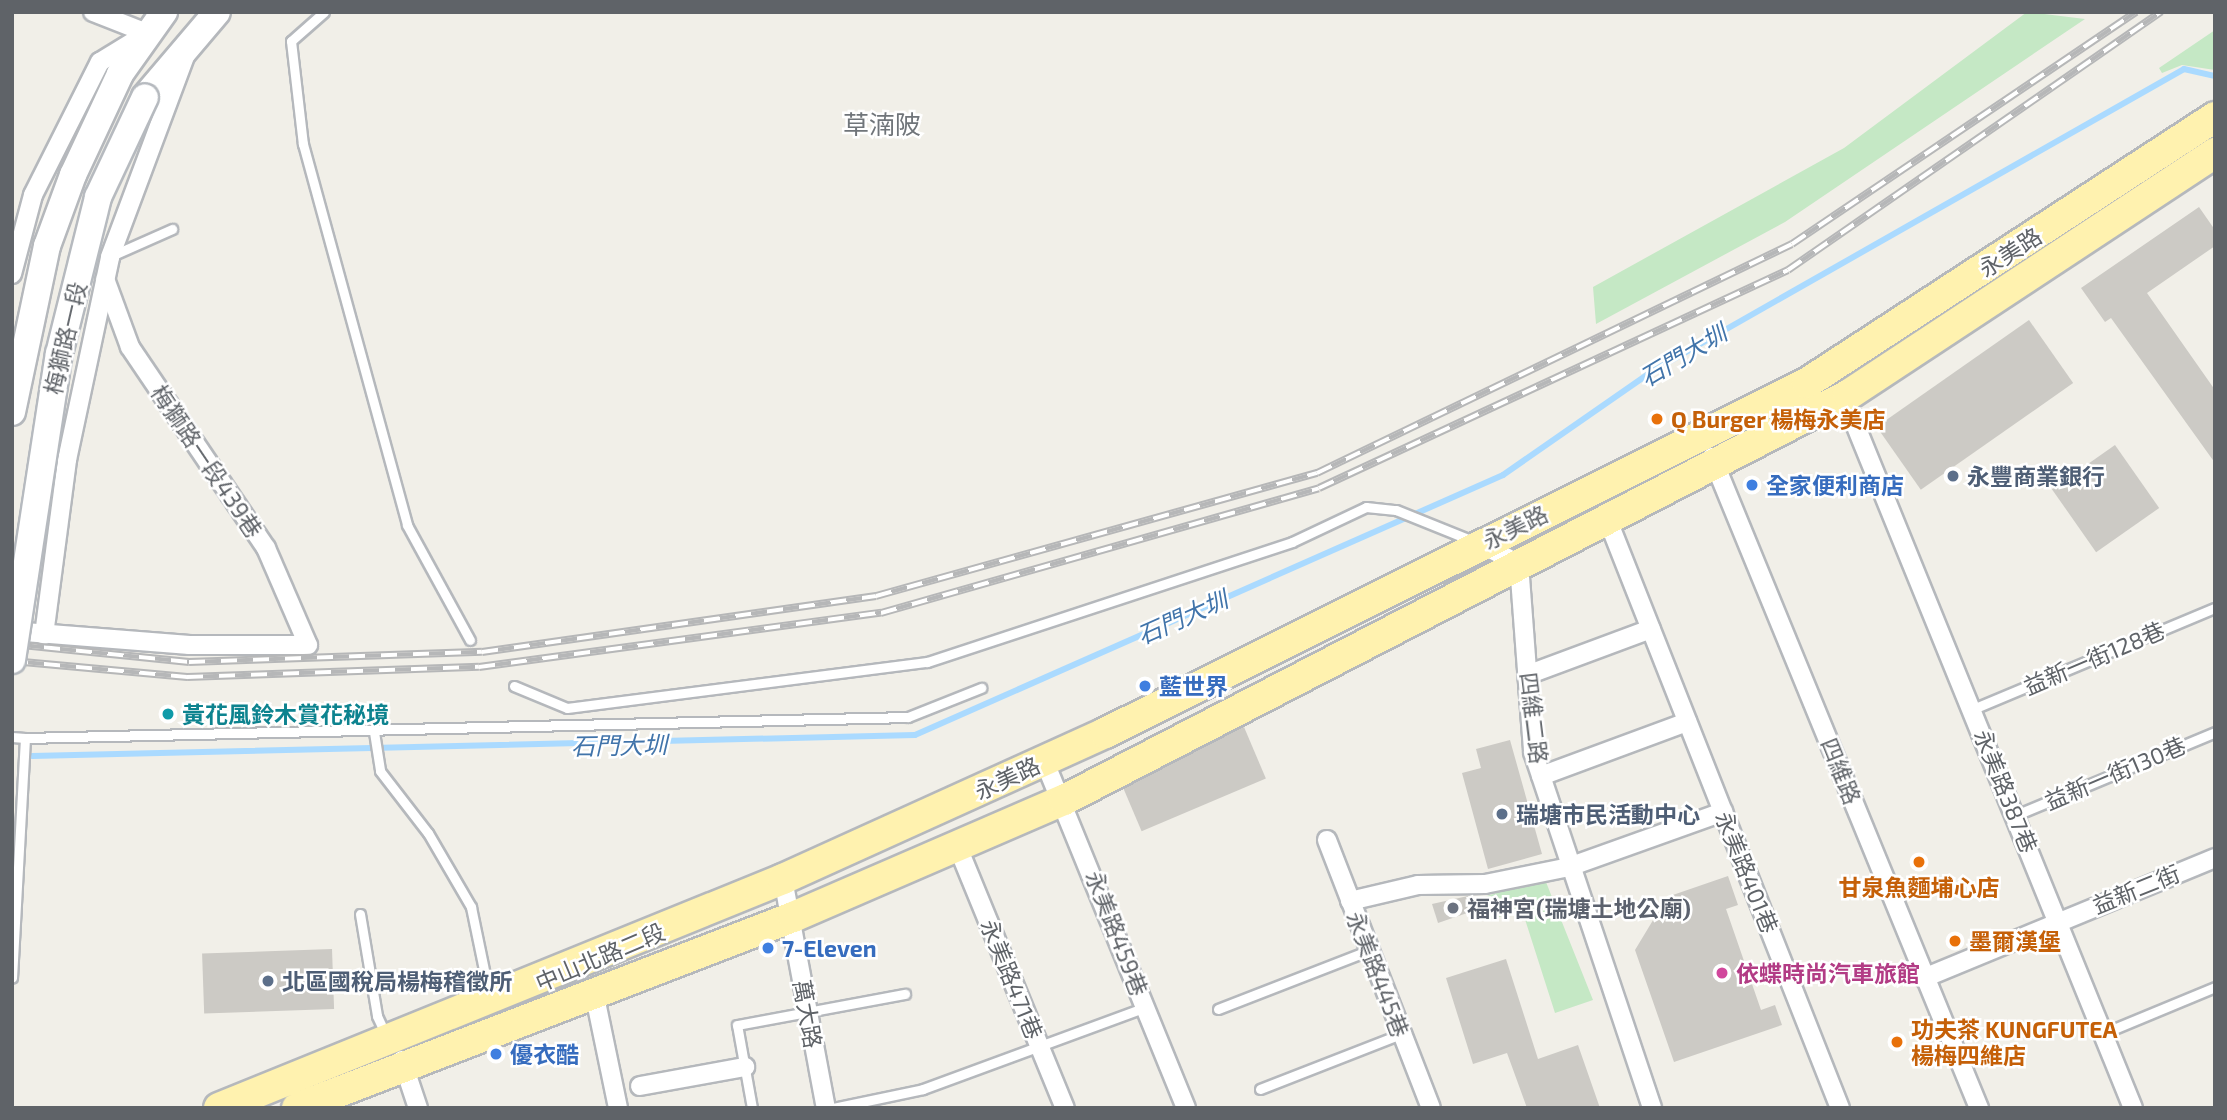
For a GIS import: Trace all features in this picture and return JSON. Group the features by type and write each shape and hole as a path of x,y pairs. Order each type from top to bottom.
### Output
{"main road":[{"name":"永美路","path":"783,880 1044,760 1807,383 2204,124"},
{"name":"永美路","path":"793,917 959,850 1064,800 1844,397 2214,154"},
{"name":"中山北路二段","path":"297,1108 491,1002 783,880"},
{"name":"中山北路二段","path":"219,1108 594,992 793,917"}],"street":[{"path":"93,12 147,33"},
{"name":"梅獅路一段","path":"12,412 47,246 120,74 164,12"},
{"name":"梅獅路一段","path":"12,660 62,342 99,197 145,97 217,12"},
{"name":"梅獅路一段","path":"12,274 33,195 100,62 147,33"},
{"name":"梅獅路一段","path":"44,635 67,460 110,257 190,41"},
{"path":"2204,124 2214,154"},
{"name":"梅獅路一段439巷","path":"44,635 189,645 308,645 266,548 130,348 105,279"},
{"name":"永美路387巷","path":"1844,397 1878,474 2133,1108"},
{"name":"四維路","path":"1699,436 1716,462 1979,1108"},
{"name":"永美路401巷","path":"1607,518 1840,1108"},
{"path":"1481,544 1519,564"},
{"name":"四維二路","path":"1519,564 1527,675 1541,776 1569,867 1652,1108"},
{"path":"1527,675 1651,629"},
{"path":"12,631 44,635"},
{"path":"1541,776 1687,722"},
{"name":"永美路459巷","path":"1044,760 1064,800 1186,1108"},
{"path":"1350,901 1418,885 1485,884 1569,867 1723,812"},
{"name":"永美路445巷","path":"1327,840 1431,1108"},
{"name":"永美路471巷","path":"959,850 1065,1108"},
{"name":"益新二街","path":"1924,978 2058,920 2215,858"},
{"name":"萬大路","path":"783,880 793,917 806,1010 826,1108"},
{"path":"594,992 618,1108"},
{"path":"398,1054 418,1108"},
{"path":"640,1086 745,1067"}],"lane":[{"path":"324,12 291,41 303,144 407,525 470,640"},
{"path":"110,257 172,229"},
{"path":"514,686 567,708 927,662 1292,542 1366,507 1402,513 1481,544"},
{"name":"益新一街128巷","path":"1973,709 2215,608"},
{"path":"12,737 375,736 908,717 981,688"},
{"name":"益新一街130巷","path":"2016,815 2215,732"},
{"path":"375,736 380,771 428,833 471,906 491,1002"},
{"path":"12,978 25,738"},
{"path":"360,914 377,1016 398,1054"},
{"path":"1218,1009 1370,950"},
{"path":"2104,1033 2215,987"},
{"path":"752,1108 737,1025 806,1010 905,994"},
{"path":"832,1108 923,1089 1146,1007"},
{"path":"1261,1089 1401,1034"}],"green space":[{"path":"2027,12 2085,19 1785,222 1596,324 1593,287 1844,148"},
{"path":"2215,30 2215,70 2182,65 2162,73 2159,68"},
{"path":"1544,877 1593,1000 1555,1013 1522,910 1489,920 1484,897"}],"building":[{"path":"2199,207 2215,230 2215,246 2147,293 2215,390 2215,463 2111,318 2105,322 2081,288"},
{"path":"2029,320 2073,383 1921,490 1877,427"},
{"path":"2115,445 2159,508 2096,552 2052,489"},
{"path":"1244,727 1266,779 1142,831 1120,780"},
{"name":"瑞塘市民活動中心","path":"1510,740 1542,854 1488,869 1462,773 1481,768 1476,749"},
{"name":"依蝶時尚汽車旅館","path":"1728,876 1738,905 1726,909 1761,1010 1775,1005 1782,1025 1674,1062 1635,950 1667,897"},
{"name":"福神宮(瑞塘土地公廟)","path":"1468,896 1473,911 1438,923 1432,904"},
{"name":"北區國稅局楊梅稽徵所","path":"332,949 334,1009 204,1014 202,954"},
{"path":"1506,959 1538,1059 1578,1045 1600,1108 1527,1108 1507,1053 1473,1064 1446,978"}],"waterway":[{"name":"石門大圳","path":"32,756 915,735 1503,475 1651,372 2184,69 2215,76"}],"railway":[{"path":"12,644 189,662 482,652 876,596 1317,473 1792,244 2136,12"},
{"path":"12,661 187,677 479,667 881,613 1319,488 1788,270 2161,12"}],"place":[{"name":"Q Burger 楊梅永美店","path":"1657,419"},
{"name":"永豐商業銀行","path":"1953,476"},
{"name":"全家便利商店","path":"1752,485"},
{"name":"藍世界","path":"1145,686"},
{"name":"黃花風鈴木賞花秘境","path":"168,714"},
{"name":"瑞塘市民活動中心","path":"1502,814"},
{"name":"甘泉魚麵埔心店","path":"1919,862"},
{"name":"福神宮(瑞塘土地公廟)","path":"1453,908"},
{"name":"墨爾漢堡","path":"1955,941"},
{"name":"7-Eleven","path":"768,948"},
{"name":"依蝶時尚汽車旅館","path":"1722,973"},
{"name":"北區國稅局楊梅稽徵所","path":"268,981"},
{"name":"功夫茶 KUNGFUTEA 楊梅四維店","path":"1897,1042"},
{"name":"優衣酷","path":"496,1054"}],"district":[{"name":"草湳陂","path":"882,124"}]}
